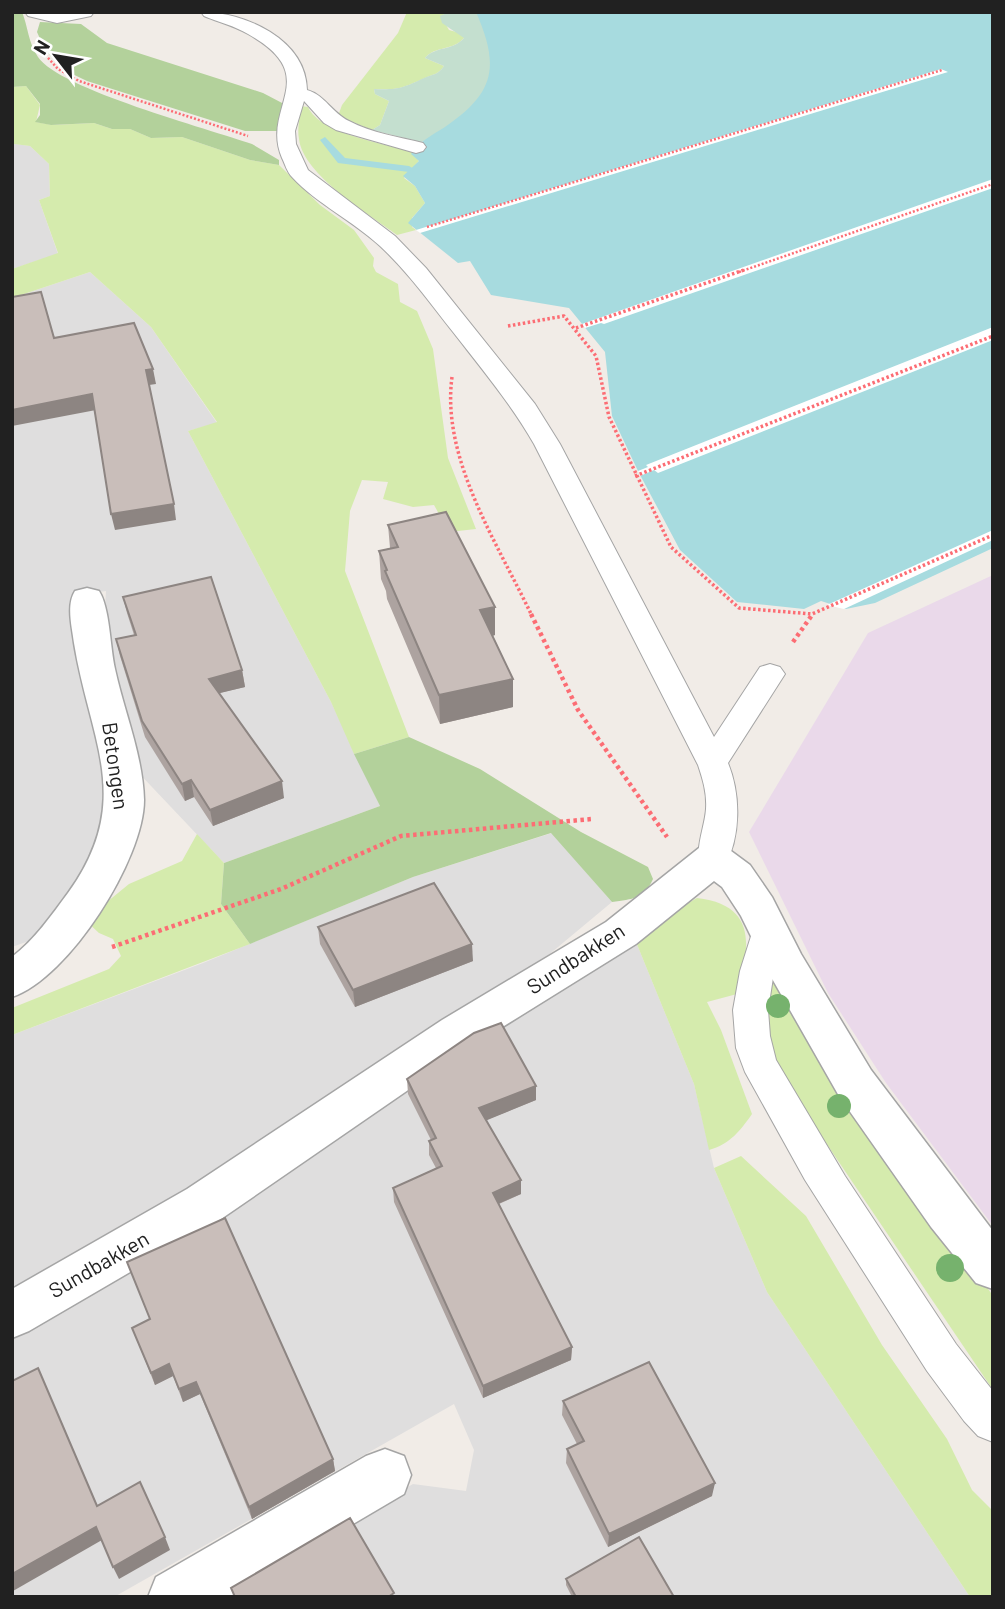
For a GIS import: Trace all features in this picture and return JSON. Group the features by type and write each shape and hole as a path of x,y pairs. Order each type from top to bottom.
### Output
{"street":[{"name":"Betongen","path":"21,975 64,930 104,874 118,841 125,807 118,762 88,628 87,599"},
{"path":"706,865 736,876 758,908 769,933 855,1083 948,1212 993,1266"},
{"name":"Sundbakken","path":"12,1315 204,1204 457,1033 621,933 706,865"},
{"path":"176,1597 385,1475"}],"lane":[{"path":"36,14 66,18 85,12"},
{"path":"209,12 255,30 282,51 295,69 297,93 285,131 286,144 299,173 387,241 418,273 526,409 547,444 696,733 713,760 723,794 721,827 706,865"},
{"path":"297,93 313,98 316,106 342,126 416,147"},
{"path":"713,760 771,674"},
{"path":"769,933 753,979 751,1011 752,1038 770,1087 825,1180 917,1319 978,1408 993,1421"}],"path":[{"path":"36,14 32,21 35,41 48,61 68,76 191,119 254,138 286,144"},
{"path":"387,241 942,70"},
{"path":"576,328 993,184"},
{"path":"524,323 564,316 576,328 596,356 609,417 671,547 739,608 812,614 993,535"},
{"path":"635,475 993,336"},
{"path":"476,344 453,372 448,391 452,427 466,475 578,710 671,842 706,865"},
{"path":"21,975 179,926 281,889 401,836 592,819"}],"shaded area":[{"path":"12,141 30,146 49,164 50,196 39,200 58,254 12,269"},
{"path":"90,272 151,327 217,423 188,431 331,702 380,806 224,863 134,768 105,608 106,591 76,595 110,792 103,826 86,874 40,937 12,947 12,298"},
{"path":"993,575 993,1226 886,1083 828,993 749,832 868,633"},
{"path":"552,833 612,902 546,957 443,1022 262,1148 12,1292 12,1035 203,963 413,877"},
{"path":"636,942 694,1084 714,1168 767,1292 970,1597 227,1597 297,1552 413,1484 466,1491 474,1450 454,1404 114,1597 12,1597 12,1337 437,1062"}],"green space":[{"path":"12,12 22,12 35,52 51,69 104,95 252,144 279,160 279,165 250,160 182,137 151,138 130,129 112,129 94,123 51,125 35,122 40,115 40,104 26,86 12,87"},
{"path":"407,12 449,12 441,16 449,30 465,37 455,45 434,51 425,58 444,66 437,73 401,88 374,89 375,94 389,101 380,125 372,130 338,116 342,105 398,33"},
{"path":"449,12 794,12 421,142 372,130 380,125 389,101 375,94 374,89 400,88 437,73 444,66 425,58 455,45 464,38 442,23 440,16"},
{"path":"40,22 81,24 107,43 263,93 284,104 277,131 245,131 87,81 64,70 45,50 37,32"},
{"path":"26,86 40,105 36,122 52,125 94,123 112,129 130,129 151,138 182,137 250,160 279,165 320,205 354,230 374,258 373,266 376,272 398,284 400,302 417,311 433,349 448,458 476,529 449,532 434,505 413,507 383,499 388,482 362,480 350,511 345,571 409,737 354,754 331,702 188,431 217,422 151,327 90,272 12,298 12,269 58,253 39,200 50,196 49,164 30,146 14,144 12,141 12,87"},
{"path":"301,106 308,107 325,124 339,131 412,152 419,161 404,178 415,186 425,203 412,218 412,227 416,230 397,235 324,180 303,153 298,135"},
{"path":"409,737 480,769 581,832 648,867 653,879 650,886 637,897 612,902 551,833 413,877 250,944 221,904 224,863 380,806 354,754"},
{"path":"197,834 224,863 221,904 250,944 12,1035 12,1008 109,969 121,956 113,939 99,933 85,920 129,884 182,861"},
{"path":"697,898 717,902 731,909 740,919 745,931 746,945 737,994 707,1002 721,1030 752,1114 734,1136 709,1150 694,1084 636,942"},
{"path":"768,969 993,1296 993,1390 824,1140 779,1067 764,1033"},
{"path":"741,1156 806,1216 882,1345 947,1439 972,1490 993,1511 993,1597 970,1597 767,1292 714,1168"}],"water":[{"path":"476,12 993,12 993,548 875,603 846,609 821,601 804,609 737,602 680,550 612,416 605,352 569,308 491,295 470,261 458,263 408,223 425,203 415,186 403,176 419,161 411,154 422,142 462,115 483,90 488,77 488,48"}],"pier":[{"path":"941,69 948,72 420,233 416,230"},
{"path":"993,179 993,188 604,324 585,328 582,324"},
{"path":"993,327 993,340 658,473 654,470 640,476 638,471 648,467 646,465"},
{"path":"993,530 993,540 844,609 827,605"}],"building":[{"path":"41,292 54,338 134,323 153,369 146,370 174,504 111,514 92,394 12,410 12,297"},
{"path":"446,512 495,607 480,610 513,679 439,695 385,571 387,570 379,551 398,547 388,525"},
{"path":"211,577 242,670 209,679 282,781 210,810 191,780 182,784 142,721 116,639 136,635 123,597"},
{"path":"434,883 472,944 353,990 318,927"},
{"path":"501,1023 536,1086 479,1108 521,1180 493,1193 572,1347 483,1386 393,1188 442,1166 429,1141 436,1138 407,1079 474,1033"},
{"path":"225,1218 333,1459 249,1507 196,1382 179,1389 169,1364 151,1373 132,1328 150,1319 127,1262"},
{"path":"649,1362 715,1483 609,1534 567,1449 584,1441 563,1401"},
{"path":"38,1368 97,1506 140,1482 165,1537 113,1567 96,1527 12,1574 12,1381"},
{"path":"350,1518 394,1593 388,1597 235,1597 231,1588"},
{"path":"639,1537 674,1597 576,1597 566,1579"}],"waterway":[{"path":"325,140 342,161 409,169"}]}
